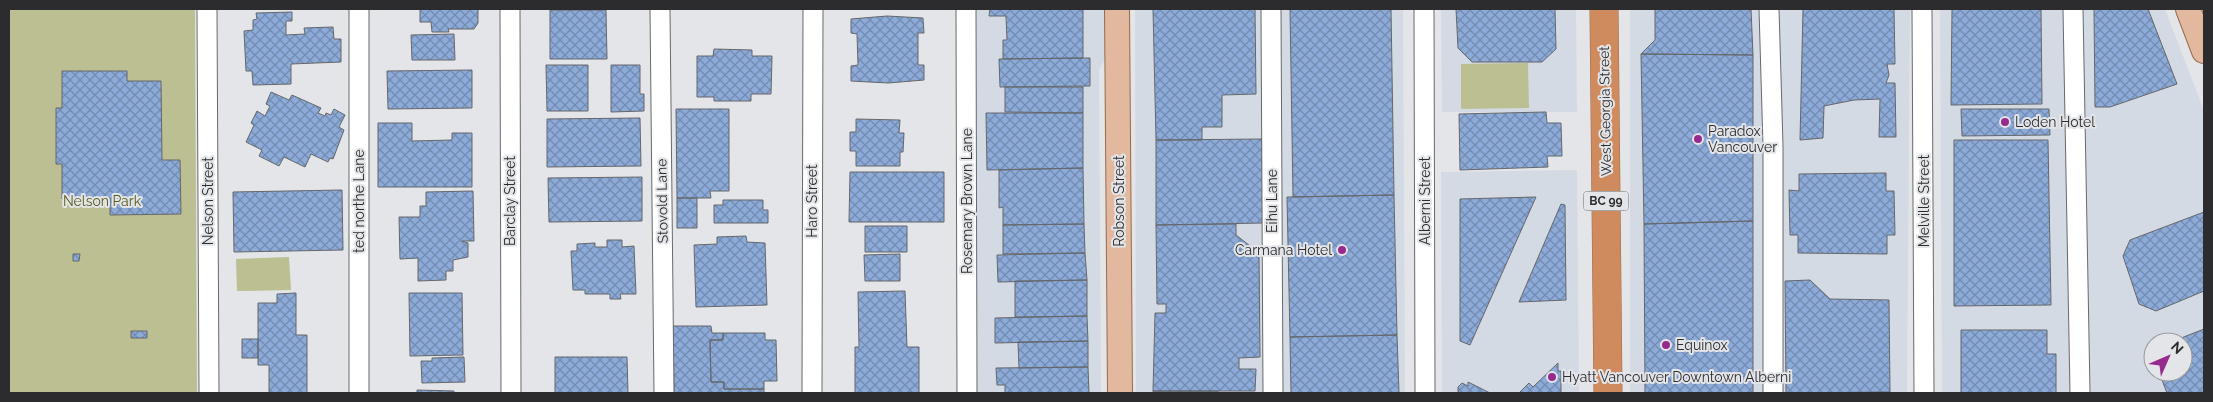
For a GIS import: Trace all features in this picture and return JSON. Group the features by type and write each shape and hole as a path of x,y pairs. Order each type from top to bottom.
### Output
{"highway":[{"name":"West Georgia Street","path":"1604,9 1608,393"}],"main road":[{"name":"Robson Street","path":"1118,9 1120,393"},
{"path":"2188,9 2204,51"}],"street":[{"name":"Nelson Street","path":"207,9 209,393"},
{"name":"ted northe Lane","path":"359,9 359,393"},
{"name":"Barclay Street","path":"510,9 511,393"},
{"name":"Stovold Lane","path":"660,9 664,393"},
{"name":"Haro Street","path":"812,393 813,9"},
{"name":"Rosemary Brown Lane","path":"966,9 967,393"},
{"name":"Eihu Lane","path":"1270,9 1273,393"},
{"name":"Alberni Street","path":"1424,9 1425,393"},
{"path":"1769,9 1773,146 1773,393"},
{"name":"Melville Street","path":"1922,9 1924,393"},
{"path":"2073,9 2080,393"}],"shaded area":[{"path":"966,9 1107,9 1107,56 1099,70 1101,393 967,393"},
{"path":"1135,9 1403,9 1405,393 1136,393"},
{"path":"1441,9 1576,9 1577,112 1442,112"},
{"path":"1630,9 1910,9 1907,393 1630,393"},
{"path":"1940,9 2165,9 2204,111 2204,393 1942,393"},
{"path":"1577,170 1579,393 1442,393 1441,172"}],"green space":[{"name":"Nelson Park","path":"9,9 195,9 197,393 9,393"},
{"path":"1528,63 1529,108 1461,109 1461,64"},
{"path":"289,257 291,290 237,291 236,259"}],"building":[{"path":"420,9 478,9 478,23 474,29 448,29 449,32 432,32 431,22 420,22"},
{"path":"990,9 1083,9 1083,58 1003,59 1003,40 1007,40 1006,16 989,16"},
{"path":"1153,9 1255,9 1256,94 1222,95 1222,127 1202,127 1202,140 1156,140"},
{"path":"1290,9 1391,9 1394,195 1293,197"},
{"path":"1456,9 1555,9 1556,49 1542,62 1472,62 1458,48"},
{"path":"1655,9 1751,9 1753,55 1641,54 1655,40"},
{"path":"1803,9 1894,9 1895,64 1887,64 1889,75 1886,83 1895,83 1896,137 1879,137 1880,99 1854,100 1824,106 1823,138 1800,140"},
{"path":"1952,9 2041,9 2042,104 1951,105"},
{"path":"2094,9 2148,9 2177,84 2110,107 2095,107"},
{"path":"550,10 606,10 607,59 550,59"},
{"path":"292,12 292,21 286,21 286,35 305,34 304,28 333,27 334,39 341,39 341,62 291,64 291,84 253,85 252,71 246,71 244,31 253,30 253,20 257,19 256,13"},
{"path":"887,16 923,18 924,33 918,33 918,65 924,65 924,80 888,83 851,81 851,66 858,65 857,34 851,33 851,19"},
{"path":"454,34 455,60 412,60 411,35"},
{"path":"714,49 752,50 752,56 772,56 771,94 751,94 751,101 714,101 714,97 697,97 697,56 713,56"},
{"name":"Paradox Vancouver","path":"1641,54 1753,55 1753,221 1644,224"},
{"path":"1090,58 1090,86 1000,87 999,59"},
{"path":"546,65 588,65 588,111 547,111"},
{"path":"611,65 640,65 640,94 644,94 644,111 611,112"},
{"path":"472,70 472,108 388,109 387,71"},
{"path":"62,71 127,71 127,81 161,81 162,160 180,160 181,214 110,215 110,198 62,199 62,164 56,164 56,108 62,108"},
{"path":"1005,87 1083,87 1083,113 1005,112"},
{"path":"271,92 289,100 292,95 321,108 318,113 325,116 326,113 331,115 334,109 345,115 339,127 344,130 333,159 330,158 328,162 311,154 305,167 284,157 279,166 259,156 262,150 246,142 254,125 251,123 257,111 265,116 270,106 266,104"},
{"path":"676,109 729,109 729,191 710,191 711,198 677,198"},
{"name":"Loden Hotel","path":"1961,109 2049,109 2050,135 1962,136"},
{"path":"1546,112 1547,123 1561,123 1562,156 1547,156 1548,167 1460,170 1459,114"},
{"path":"986,113 1083,113 1083,168 987,170"},
{"path":"640,118 641,166 547,167 547,119"},
{"path":"856,119 900,120 899,133 904,133 903,152 900,152 900,166 856,166 856,151 850,151 850,132 856,132"},
{"path":"378,123 412,123 412,141 452,140 452,133 472,133 472,187 378,187"},
{"path":"1262,139 1263,223 1156,225 1156,140"},
{"path":"1954,140 2048,140 2051,305 1954,306"},
{"path":"1083,168 1084,224 1003,225 1003,207 999,208 999,170"},
{"path":"850,172 944,172 944,222 849,222"},
{"path":"1886,173 1886,191 1894,191 1895,235 1887,235 1887,254 1798,253 1798,235 1790,235 1789,190 1799,191 1799,174"},
{"path":"642,177 642,221 549,222 548,178"},
{"path":"342,190 343,250 234,252 233,192"},
{"path":"473,191 474,241 462,241 468,243 468,257 453,260 453,271 446,271 446,280 418,281 418,258 400,259 399,217 420,217 420,206 426,206 426,192"},
{"name":"Carmana Hotel","path":"1394,195 1397,335 1290,337 1287,197"},
{"path":"1536,197 1470,345 1460,341 1460,199"},
{"path":"677,198 697,198 697,228 677,228"},
{"path":"723,200 763,200 763,210 768,210 768,223 714,223 714,205 723,205"},
{"path":"1561,204 1565,205 1566,300 1519,302"},
{"path":"2204,212 2204,291 2156,311 2139,304 2123,256 2130,240"},
{"path":"1753,221 1753,393 1645,393 1644,224"},
{"path":"1084,224 1085,253 1003,254 1003,225"},
{"path":"1236,224 1236,235 1259,253 1260,357 1239,358 1239,369 1256,369 1255,391 1153,391 1155,313 1166,313 1166,304 1157,304 1156,225"},
{"path":"865,226 907,226 907,252 865,252"},
{"path":"746,236 747,242 765,243 767,305 696,307 694,245 717,244 717,237"},
{"path":"607,240 622,240 622,247 634,246 636,294 620,294 621,299 610,299 610,294 585,294 585,290 573,290 571,251 577,251 577,244 595,243 595,247 607,247"},
{"path":"1085,253 1087,280 998,282 997,255"},
{"path":"73,254 80,254 79,261 73,261"},
{"path":"900,254 900,281 865,281 864,255"},
{"path":"1087,280 1087,316 1015,317 1015,281"},
{"path":"1810,280 1830,299 1889,300 1890,392 1786,393 1785,281"},
{"path":"905,291 907,347 919,347 919,393 855,393 855,347 859,347 858,292"},
{"path":"296,293 296,335 307,335 307,393 269,393 269,365 258,365 258,303 277,303 277,294"},
{"path":"409,293 462,293 463,355 410,356"},
{"path":"1087,316 1088,341 995,343 995,318"},
{"path":"673,326 711,326 712,333 723,333 723,340 710,340 711,382 724,382 724,389 764,389 764,393 674,393"},
{"path":"2204,329 2204,393 2167,393 2163,382 2193,382 2193,333"},
{"path":"1961,330 2047,330 2047,354 2056,354 2056,393 1961,393"},
{"path":"131,331 147,331 147,338 131,338"},
{"path":"723,333 765,333 765,340 776,340 777,381 764,381 764,389 724,389 724,382 711,382 710,340 723,340"},
{"path":"1397,335 1399,393 1291,393 1290,337"},
{"path":"242,339 258,339 258,358 242,358"},
{"path":"1088,341 1088,367 1019,368 1018,342"},
{"path":"464,357 465,382 422,383 421,361 432,361 432,358"},
{"path":"555,357 627,357 628,393 555,393"},
{"name":"Hyatt Vancouver Downtown Alberni","path":"1558,363 1558,371 1561,371 1561,393 1519,393 1529,383 1533,387"},
{"path":"1088,367 1089,393 1005,393 1005,385 997,385 996,368"},
{"path":"1468,382 1490,393 1458,393 1458,387 1462,383 1468,386"},
{"path":"417,390 454,391 454,393 417,393"},
{"path":"1153,391 1218,391 1218,393 1153,393"}],"place":[{"name":"Loden Hotel","path":"2005,122"},
{"name":"Paradox Vancouver","path":"1698,139"},
{"name":"Carmana Hotel","path":"1342,250"},
{"name":"Equinox","path":"1666,345"},
{"name":"Hyatt Vancouver Downtown Alberni","path":"1552,377"}]}
